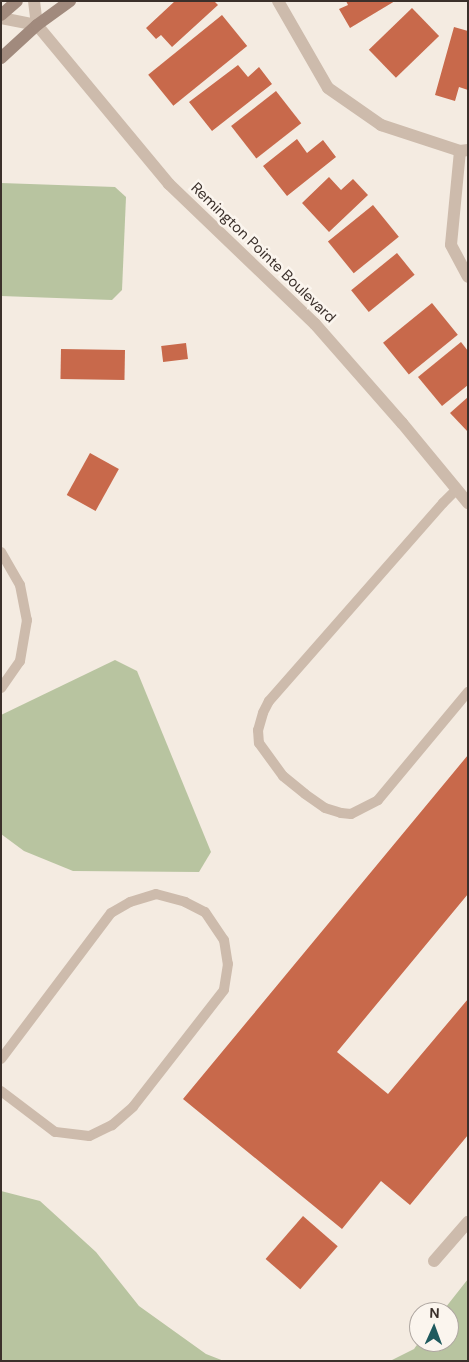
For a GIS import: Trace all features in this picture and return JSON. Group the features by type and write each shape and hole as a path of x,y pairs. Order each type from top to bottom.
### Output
{"street":[{"path":"1,16 17,1"},
{"path":"34,1 37,25"},
{"path":"1,58 37,25 70,1"},
{"path":"278,1 328,88 381,125 464,150 451,245 468,277"},
{"path":"1,16 37,25"},
{"name":"Remington Pointe Boulevard","path":"37,25 168,184 315,324 402,423 468,503"},
{"path":"434,1261 468,1222"}],"lane":[{"path":"457,490 442,503 269,701 258,730 260,742 282,776 325,808 341,814 351,814 378,800 468,692"},
{"path":"1,552 20,585 27,620 20,661 1,688"},
{"path":"1,1059 111,913 130,902 156,894 185,902 205,912 224,940 228,964 224,990 133,1107 112,1125 89,1136 56,1132 1,1091"}],"green space":[{"path":"1,183 115,187 126,197 122,290 112,300 1,296"},
{"path":"115,660 137,671 211,852 199,872 73,871 24,851 1,834 1,715"},
{"path":"1,1191 40,1201 96,1252 139,1306 206,1354 224,1361 1,1361"},
{"path":"468,1279 468,1361 390,1361 409,1352 459,1352 459,1302 450,1302"}],"building":[{"path":"175,1 214,1 218,5 172,47 161,35 156,39 146,28"},
{"path":"346,1 395,1 350,28 339,9 348,5"},
{"path":"412,8 439,36 396,78 369,50"},
{"path":"222,15 247,46 173,106 148,75"},
{"path":"454,27 468,31 468,90 459,87 455,101 435,95"},
{"path":"238,65 248,77 259,67 272,84 212,131 189,102"},
{"path":"276,91 301,123 256,158 231,126"},
{"path":"297,139 307,153 323,140 336,157 287,196 263,166"},
{"path":"329,177 341,190 353,179 368,195 329,232 302,203"},
{"path":"373,205 399,237 354,273 328,242"},
{"path":"397,253 415,275 369,312 351,290"},
{"path":"432,303 458,335 409,375 383,343"},
{"path":"461,342 468,351 468,385 442,406 418,377"},
{"path":"186,343 188,359 163,362 161,346"},
{"path":"61,349 125,350 124,380 60,379"},
{"path":"468,397 468,432 450,413"},
{"path":"90,453 119,469 96,511 67,495"},
{"path":"468,755 468,894 337,1052 388,1094 468,999 468,1135 410,1205 381,1181 342,1229 183,1099"},
{"path":"303,1216 338,1246 300,1289 266,1259"}]}
